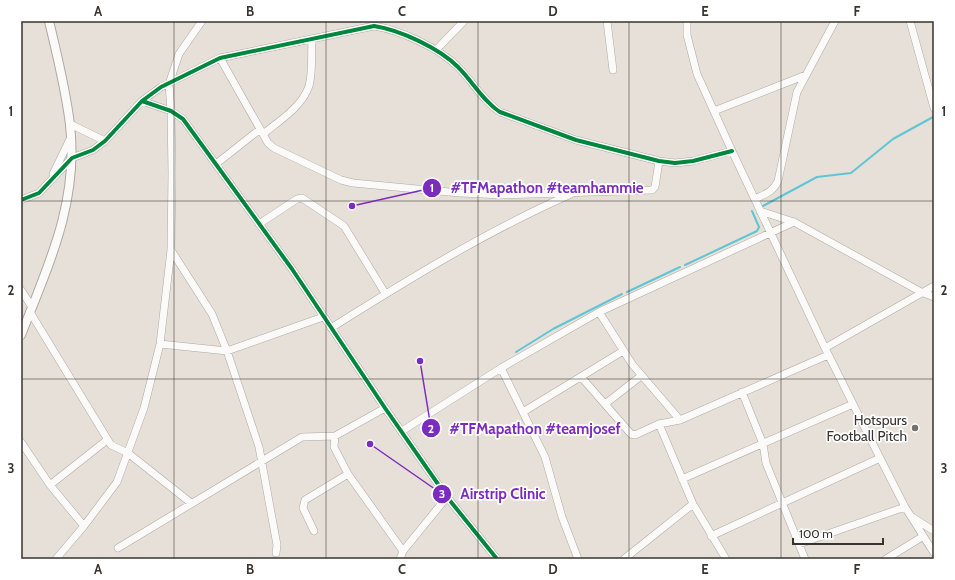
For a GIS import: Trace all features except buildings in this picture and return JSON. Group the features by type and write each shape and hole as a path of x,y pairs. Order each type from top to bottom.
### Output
{"street":[{"path":"21,335 61,230 68,201 72,158 70,124 50,21"},
{"path":"56,559 84,526 117,482 144,408 160,344 171,250 171,111 169,84 179,54 202,21"},
{"path":"436,50 464,21"},
{"path":"607,21 613,70"},
{"path":"687,21 688,41 697,74 770,233 828,355 905,507 922,537 934,553"},
{"path":"755,199 770,192 778,181 795,98 835,21"},
{"path":"910,21 934,108"},
{"path":"21,200 39,192 72,158 93,150 105,141 142,101 157,89 220,58 312,39 375,23 436,50 458,67 492,107 500,112 576,140 659,161 675,163 694,161 732,151"},
{"path":"216,164 297,106 305,94 309,84 312,39"},
{"path":"220,58 261,132 274,148 341,180 353,183 460,193 503,195 652,190 656,187 659,161"},
{"path":"714,111 806,75"},
{"path":"142,101 171,111 183,119 259,224 447,497 496,559"},
{"path":"70,124 105,141"},
{"path":"52,178 71,137"},
{"path":"331,328 386,293 486,235 529,213 575,193"},
{"path":"259,224 297,199 302,198 344,226 386,293"},
{"path":"760,211 794,222 921,292 934,297"},
{"path":"402,431 501,368 599,312 794,222"},
{"path":"171,250 212,314 228,351 262,459 277,544 276,553"},
{"path":"825,348 921,292 934,286"},
{"path":"21,290 107,440 115,449 128,453 191,503"},
{"path":"599,312 641,376 680,420"},
{"path":"160,344 228,351 323,317"},
{"path":"523,412 582,378 624,351"},
{"path":"582,378 631,434 635,435 659,424 680,420 828,355"},
{"path":"501,368 545,457 562,517 578,559"},
{"path":"605,404 641,376"},
{"path":"742,392 764,444 766,463 805,559"},
{"path":"682,479 853,404"},
{"path":"118,548 262,459 302,437 335,436 385,408"},
{"path":"659,424 694,504 711,536 726,559"},
{"path":"335,436 334,446 348,474 403,551"},
{"path":"50,485 107,440"},
{"path":"21,442 50,485 84,526"},
{"path":"711,536 781,502 880,458"},
{"path":"314,531 303,508 305,500 348,474"},
{"path":"400,559 403,551 447,497"},
{"path":"624,559 694,504"},
{"path":"799,544 905,507"},
{"path":"910,516 934,532"},
{"path":"886,559 922,537"}],"waterway":[{"path":"763,206 817,177 851,173 893,139 933,117"},
{"path":"685,265 757,231 759,227 752,211"},
{"path":"627,292 680,267"},
{"path":"516,352 553,329 622,294"}],"cycle path":[{"path":"142,101 161,87 220,58 374,26 395,31 419,41 441,53 458,67 483,97 500,112 576,140 659,161 675,163 693,161 732,151"},
{"path":"21,200 39,193 72,158 93,150 105,141 142,101 171,111 183,119 292,269 385,408 447,497 497,559"}],"place":[{"name":"#TFMapathon #teamhammie","path":"352,206"},
{"name":"#TFMapathon #teamjosef","path":"420,361"},
{"name":"Hotspurs Football Pitch","path":"915,428"},
{"name":"Airstrip Clinic","path":"370,444"}]}
